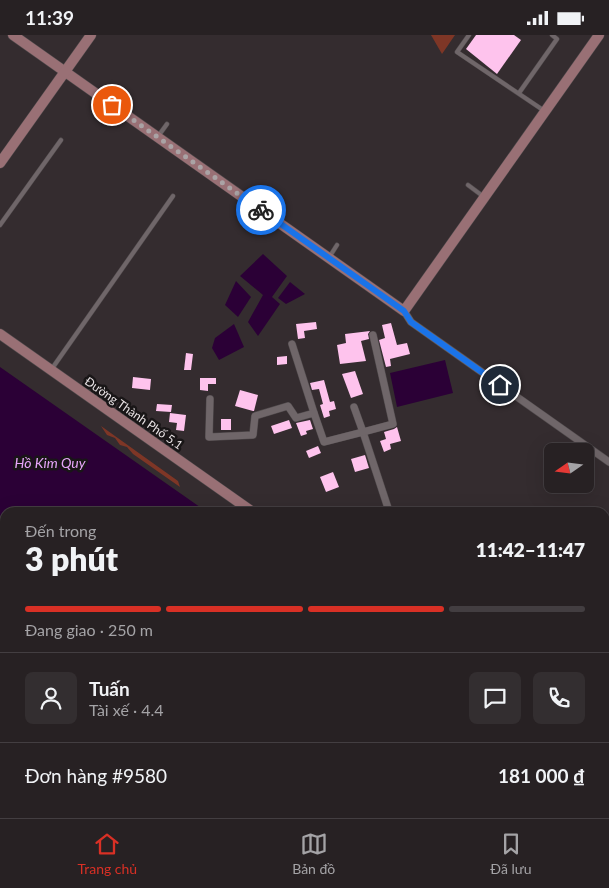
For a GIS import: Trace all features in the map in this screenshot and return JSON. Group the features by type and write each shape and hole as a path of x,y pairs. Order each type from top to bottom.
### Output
{"street":[{"path":"13,35 404,311 411,322 609,462"},
{"path":"0,163 91,35"},
{"path":"404,311 599,35"},
{"name":"Đường Thành Phố 5.1","path":"0,334 245,507"},
{"path":"292,344 324,442 392,424 373,335"},
{"path":"210,399 209,437 253,435 255,416 288,406 296,419 314,413"},
{"path":"354,407 387,507"}],"lane":[{"path":"469,35 457,52 545,112"},
{"path":"519,93 558,39 552,35"},
{"path":"158,137 168,124"},
{"path":"0,225 61,140"},
{"path":"468,185 484,197"},
{"path":"51,370 173,196"},
{"path":"328,258 337,245"}],"shaded area":[{"path":"431,35 455,35 442,54"},
{"path":"101,426 178,481 180,487 133,454 127,447 120,445 115,438 107,435"}],"water":[{"path":"263,254 287,276 272,297 280,304 258,336 248,322 263,295 240,276"},
{"path":"236,281 251,297 238,317 225,305"},
{"path":"290,282 305,294 286,304 278,298"},
{"path":"234,324 244,347 219,360 212,348 215,338"},
{"path":"445,360 453,393 397,407 390,373"},
{"name":"Hồ Kim Quy","path":"0,367 200,507 0,507"}],"building":[{"path":"476,35 514,35 521,40 497,74 466,49"},
{"path":"316,322 317,329 304,331 305,338 298,339 296,324"},
{"path":"391,323 397,345 407,343 410,354 390,359 391,366 386,367 379,340 385,338 382,325"},
{"path":"370,331 368,334 369,339 361,341 366,361 340,364 337,345 346,343 345,334"},
{"path":"186,353 193,354 191,370 184,370"},
{"path":"287,356 287,364 277,365 277,357"},
{"path":"355,371 363,394 351,398 342,374"},
{"path":"133,377 151,379 150,390 132,388"},
{"path":"200,378 216,378 216,384 208,384 208,391 200,390"},
{"path":"324,380 330,402 334,401 336,409 329,411 330,416 324,418 320,405 323,404 319,389 312,390 310,383"},
{"path":"240,390 258,395 254,411 235,406"},
{"path":"157,404 172,405 171,412 156,411"},
{"path":"170,413 186,415 184,431 176,430 177,423 169,422"},
{"path":"221,419 231,419 231,430 221,430"},
{"path":"289,420 292,428 274,434 271,426"},
{"path":"310,420 313,429 306,431 307,434 301,436 296,423"},
{"path":"397,427 401,441 390,444 391,449 384,452 380,441 386,439 384,432"},
{"path":"318,446 321,453 309,458 306,451"},
{"path":"365,455 369,468 355,472 351,459"},
{"path":"333,472 339,487 326,492 320,477"}],"way so far":[{"path":"112,105 261,210"}],"route":[{"path":"261,210 404,311 411,322 500,385"}]}
